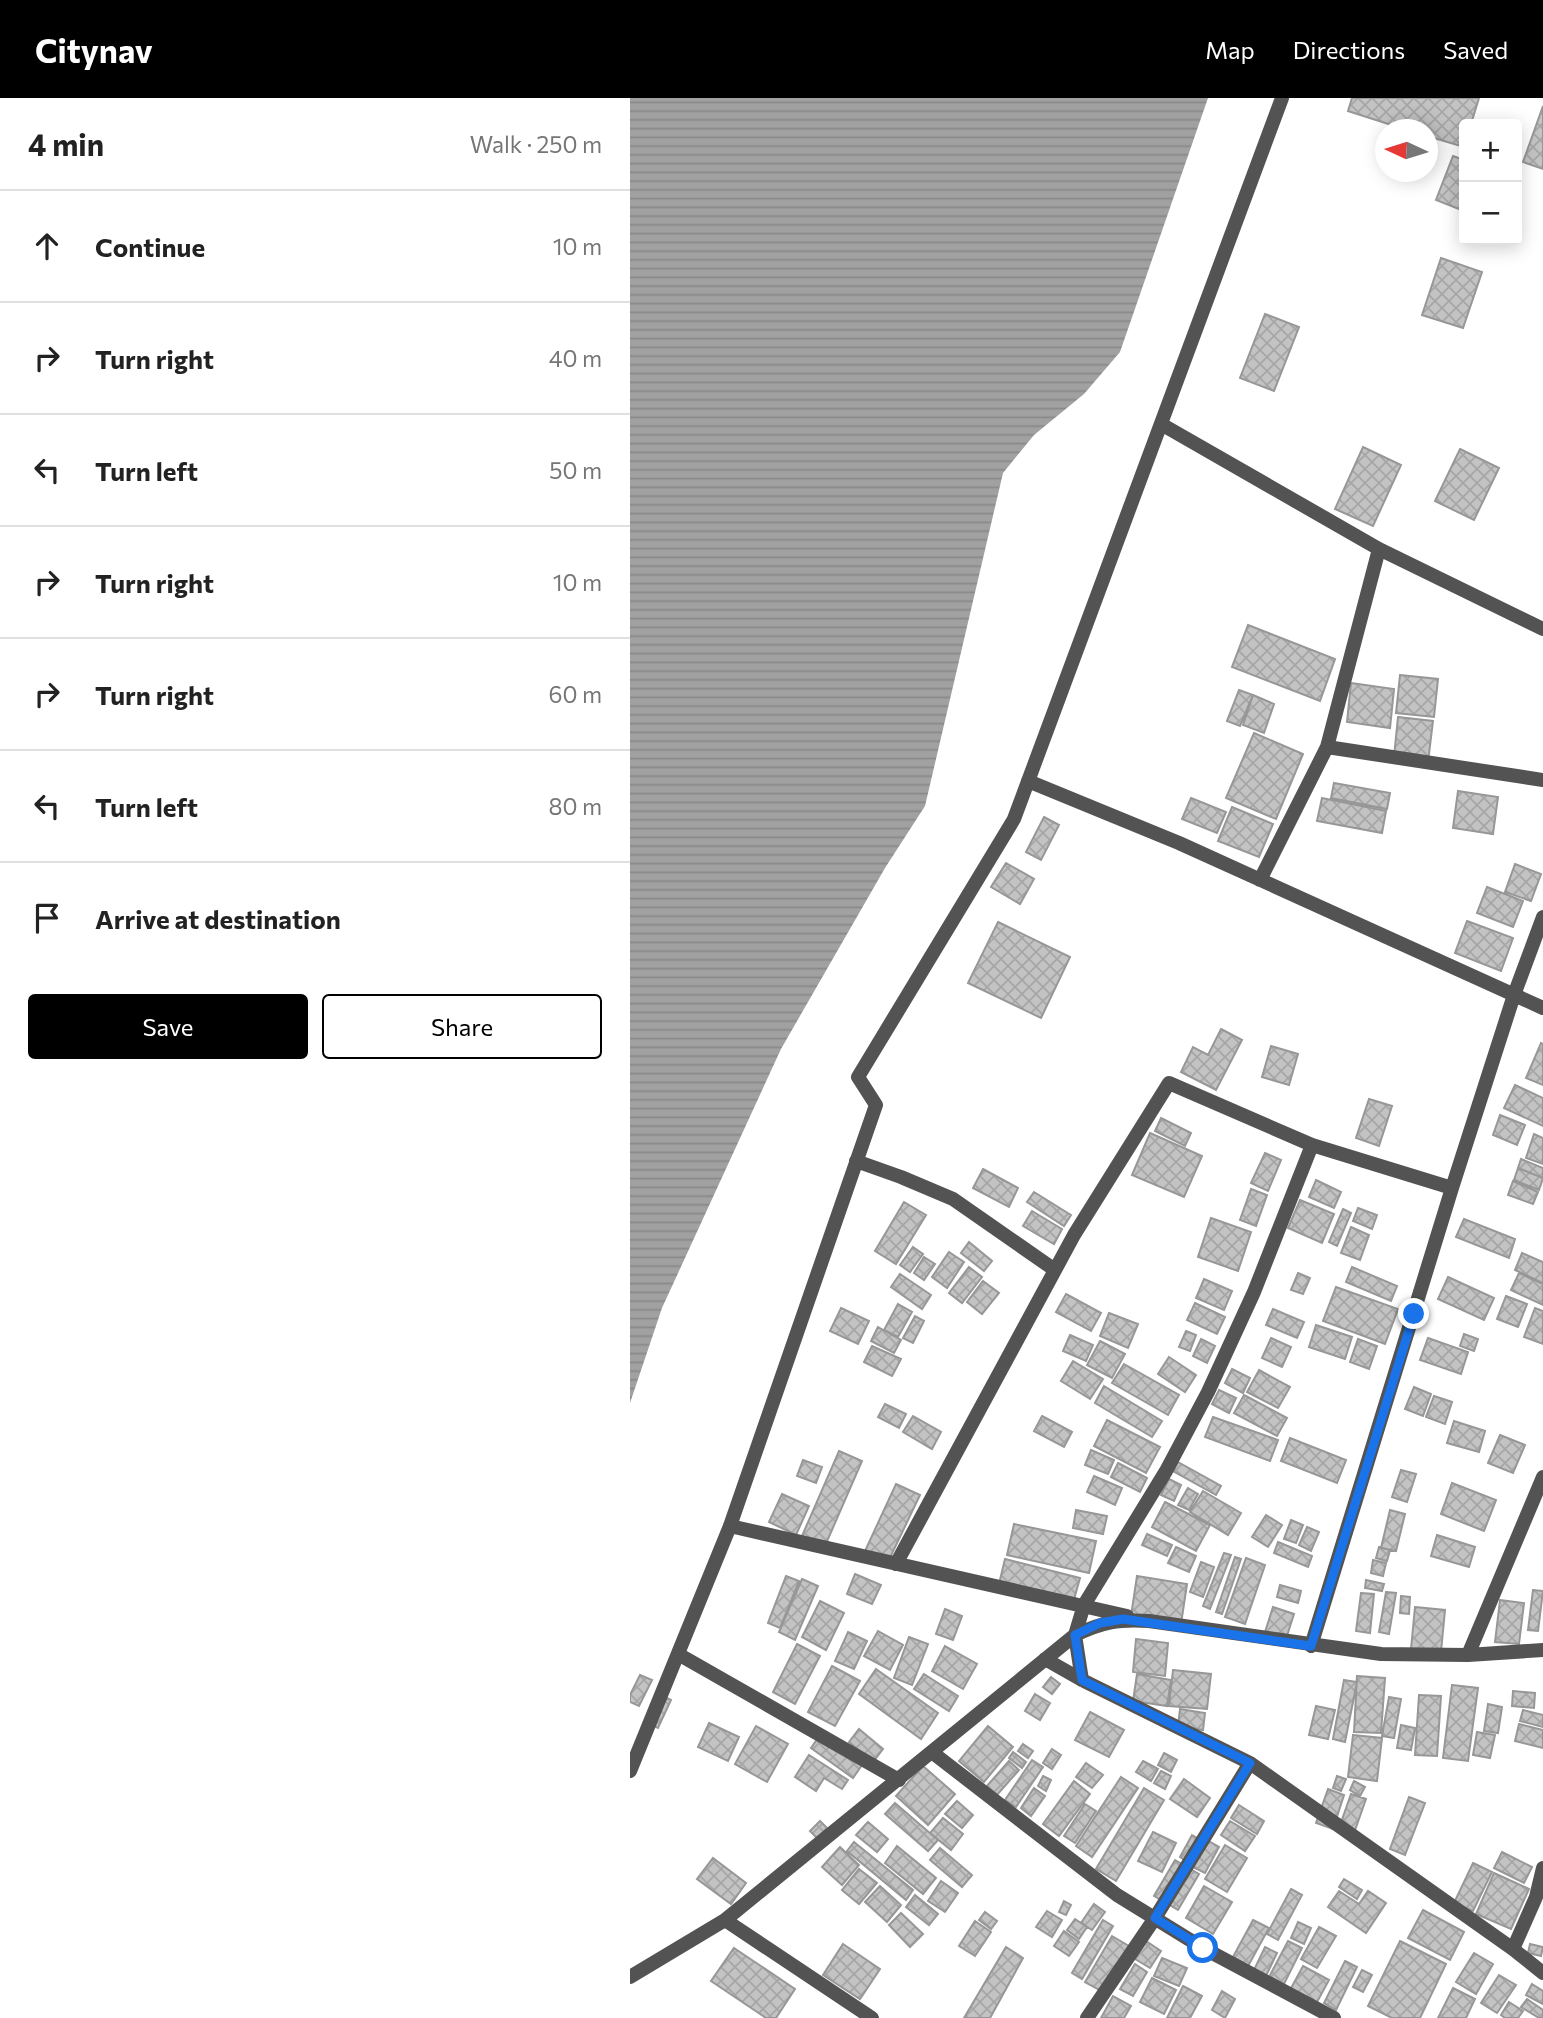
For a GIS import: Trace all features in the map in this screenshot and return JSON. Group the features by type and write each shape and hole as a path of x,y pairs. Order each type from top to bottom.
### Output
{"street":[{"path":"630,1771 730,1526 876,1105 858,1077 1014,819 1282,98"},
{"path":"1161,424 1380,549 1543,629"},
{"path":"1260,880 1327,747 1380,549"},
{"path":"1327,747 1543,780"},
{"path":"1028,781 1179,843 1543,1008"},
{"path":"1311,1646 1452,1188 1514,995 1543,917"},
{"path":"896,1564 1055,1270 1169,1083 1312,1145 1452,1188"},
{"path":"1082,1680 1075,1635 1084,1605 1166,1471 1208,1392 1254,1292 1312,1145"},
{"path":"856,1161 953,1199 1055,1270"},
{"path":"1468,1655 1543,1477"},
{"path":"730,1526 1149,1622"},
{"path":"630,1977 725,1920 1075,1635 1100,1623 1123,1619 1381,1654 1468,1655 1543,1650"},
{"path":"678,1654 899,1780"},
{"path":"1045,1659 1250,1763 1543,1973"},
{"path":"933,1753 1117,1895 1317,2015 1334,2018"},
{"path":"1087,2018 1155,1918 1250,1763"},
{"path":"1513,1949 1536,1897 1543,1868"},
{"path":"725,1920 872,2018"}],"shaded area":[{"path":"630,98 1208,98 1120,352 1084,394 1034,435 1003,473 925,806 885,868 781,1049 662,1308 630,1403"}],"building":[{"path":"1352,98 1479,98 1473,119 1459,119 1459,146 1438,139 1438,119 1375,120 1348,111"},
{"path":"1543,106 1543,169 1523,162"},
{"path":"1453,156 1459,158 1459,209 1436,200"},
{"path":"1441,258 1482,272 1463,328 1422,315"},
{"path":"1265,314 1299,327 1274,391 1240,378"},
{"path":"1363,447 1401,465 1373,526 1335,509"},
{"path":"1460,449 1499,468 1474,520 1435,501"},
{"path":"1248,625 1335,659 1320,701 1232,667"},
{"path":"1400,675 1438,679 1434,717 1396,713"},
{"path":"1351,683 1394,689 1390,728 1347,722"},
{"path":"1239,690 1253,695 1240,726 1227,721"},
{"path":"1253,695 1274,704 1264,733 1243,725"},
{"path":"1398,717 1433,721 1428,762 1394,757"},
{"path":"1254,733 1303,754 1276,819 1226,798"},
{"path":"1334,783 1390,793 1387,809 1331,798"},
{"path":"1458,791 1498,797 1493,834 1453,828"},
{"path":"1191,798 1226,812 1217,833 1182,819"},
{"path":"1322,798 1386,811 1382,833 1317,821"},
{"path":"1232,807 1273,824 1259,857 1218,841"},
{"path":"1044,817 1059,825 1041,860 1026,852"},
{"path":"1006,863 1034,879 1020,904 991,887"},
{"path":"1515,864 1541,874 1531,901 1505,892"},
{"path":"1487,887 1523,901 1513,927 1477,913"},
{"path":"1467,921 1513,938 1501,971 1455,953"},
{"path":"998,922 1070,957 1041,1018 968,983"},
{"path":"1221,1029 1242,1040 1216,1090 1181,1072 1193,1047 1208,1055"},
{"path":"1541,1043 1543,1044 1543,1085 1526,1078"},
{"path":"1271,1046 1298,1054 1289,1085 1262,1077"},
{"path":"1515,1085 1543,1098 1543,1126 1504,1108"},
{"path":"1369,1099 1392,1106 1379,1146 1356,1138"},
{"path":"1500,1115 1525,1125 1517,1145 1493,1135"},
{"path":"1161,1118 1191,1133 1185,1146 1155,1131"},
{"path":"1150,1133 1202,1156 1184,1197 1132,1175"},
{"path":"1534,1134 1543,1138 1543,1164 1526,1158"},
{"path":"1265,1153 1281,1160 1268,1191 1251,1183"},
{"path":"1521,1159 1543,1168 1543,1178 1518,1168"},
{"path":"1518,1168 1543,1178 1539,1190 1514,1180"},
{"path":"983,1169 1018,1188 1009,1207 973,1188"},
{"path":"1316,1180 1341,1192 1334,1208 1309,1197"},
{"path":"1513,1181 1538,1192 1533,1204 1508,1195"},
{"path":"1251,1189 1267,1195 1256,1226 1240,1220"},
{"path":"1034,1192 1071,1215 1064,1226 1027,1202"},
{"path":"1300,1200 1334,1214 1322,1243 1288,1228"},
{"path":"904,1202 926,1215 896,1264 875,1251"},
{"path":"1358,1208 1377,1215 1372,1229 1353,1221"},
{"path":"1343,1209 1351,1213 1337,1246 1329,1242"},
{"path":"1032,1211 1062,1229 1054,1244 1023,1226"},
{"path":"1211,1218 1251,1232 1238,1271 1198,1257"},
{"path":"1464,1219 1515,1239 1509,1258 1456,1237"},
{"path":"1351,1227 1369,1235 1360,1260 1341,1253"},
{"path":"969,1242 992,1261 984,1271 961,1253"},
{"path":"913,1247 923,1254 910,1272 900,1265"},
{"path":"949,1252 964,1262 947,1288 932,1277"},
{"path":"1522,1253 1543,1262 1543,1283 1515,1270"},
{"path":"924,1257 935,1264 924,1280 914,1273"},
{"path":"969,1267 982,1277 962,1303 949,1293"},
{"path":"1352,1267 1397,1286 1391,1301 1346,1282"},
{"path":"1298,1273 1310,1278 1303,1294 1291,1290"},
{"path":"1519,1273 1543,1284 1543,1305 1511,1290"},
{"path":"900,1274 931,1295 922,1309 891,1287"},
{"path":"1448,1277 1494,1298 1484,1320 1438,1299"},
{"path":"1204,1279 1232,1291 1224,1310 1196,1298"},
{"path":"983,1281 999,1293 982,1314 967,1302"},
{"path":"1336,1287 1398,1309 1385,1344 1323,1321"},
{"path":"1066,1294 1101,1313 1091,1331 1056,1312"},
{"path":"1506,1296 1527,1304 1518,1327 1497,1319"},
{"path":"1195,1303 1225,1317 1217,1334 1187,1320"},
{"path":"898,1304 912,1312 898,1337 884,1330"},
{"path":"841,1308 869,1321 858,1344 830,1331"},
{"path":"1535,1308 1543,1311 1543,1344 1524,1337"},
{"path":"1273,1309 1304,1322 1297,1338 1266,1325"},
{"path":"1109,1313 1138,1324 1128,1348 1100,1336"},
{"path":"915,1316 924,1321 913,1343 903,1338"},
{"path":"1316,1325 1352,1337 1345,1359 1309,1347"},
{"path":"878,1327 901,1340 894,1353 871,1341"},
{"path":"1186,1331 1196,1335 1190,1351 1179,1347"},
{"path":"1464,1334 1478,1339 1474,1351 1460,1346"},
{"path":"1070,1335 1093,1345 1086,1361 1063,1351"},
{"path":"1271,1338 1291,1347 1282,1367 1262,1358"},
{"path":"1428,1338 1468,1352 1461,1374 1420,1360"},
{"path":"1201,1339 1215,1346 1207,1363 1193,1356"},
{"path":"1358,1339 1377,1346 1369,1369 1350,1362"},
{"path":"1100,1341 1125,1354 1112,1378 1087,1365"},
{"path":"872,1346 901,1359 892,1376 864,1362"},
{"path":"1169,1357 1196,1375 1185,1392 1158,1374"},
{"path":"1073,1361 1103,1379 1090,1399 1061,1381"},
{"path":"1124,1364 1179,1395 1168,1415 1112,1383"},
{"path":"1232,1369 1250,1378 1243,1393 1225,1383"},
{"path":"1259,1370 1290,1387 1278,1408 1247,1392"},
{"path":"1104,1386 1162,1421 1152,1437 1095,1403"},
{"path":"1414,1387 1431,1394 1423,1416 1405,1409"},
{"path":"1219,1390 1236,1398 1229,1413 1212,1404"},
{"path":"1244,1395 1287,1418 1277,1436 1234,1413"},
{"path":"1434,1396 1452,1402 1445,1424 1426,1417"},
{"path":"885,1404 906,1414 899,1428 878,1417"},
{"path":"913,1416 941,1432 932,1449 903,1432"},
{"path":"1042,1416 1072,1432 1064,1447 1034,1431"},
{"path":"1213,1417 1278,1440 1270,1461 1205,1437"},
{"path":"1107,1420 1160,1447 1146,1473 1094,1446"},
{"path":"1454,1421 1485,1431 1479,1452 1447,1443"},
{"path":"1500,1435 1525,1445 1513,1473 1488,1463"},
{"path":"1290,1438 1346,1460 1337,1483 1281,1461"},
{"path":"1091,1450 1114,1460 1108,1474 1085,1465"},
{"path":"839,1451 862,1461 825,1546 802,1536"},
{"path":"803,1460 822,1467 816,1483 797,1476"},
{"path":"1178,1462 1221,1486 1216,1495 1173,1471"},
{"path":"1118,1463 1147,1478 1140,1492 1111,1477"},
{"path":"1401,1470 1416,1474 1407,1502 1392,1497"},
{"path":"1094,1476 1122,1488 1115,1505 1087,1492"},
{"path":"1169,1479 1181,1485 1174,1501 1161,1495"},
{"path":"1452,1483 1496,1500 1484,1531 1441,1514"},
{"path":"896,1484 920,1495 888,1562 865,1551"},
{"path":"1188,1488 1198,1494 1189,1510 1178,1505"},
{"path":"1203,1491 1241,1513 1228,1535 1190,1512"},
{"path":"782,1494 809,1506 796,1535 769,1522"},
{"path":"1165,1502 1210,1525 1196,1551 1152,1527"},
{"path":"1076,1510 1107,1516 1103,1534 1073,1528"},
{"path":"1390,1510 1405,1514 1396,1551 1381,1548"},
{"path":"1266,1515 1282,1525 1268,1547 1252,1537"},
{"path":"1291,1520 1303,1525 1296,1543 1284,1539"},
{"path":"1014,1524 1096,1541 1089,1573 1007,1555"},
{"path":"1307,1527 1319,1532 1311,1551 1299,1545"},
{"path":"1147,1534 1172,1545 1167,1556 1142,1545"},
{"path":"1437,1535 1475,1547 1469,1567 1431,1556"},
{"path":"1278,1542 1312,1556 1308,1567 1274,1553"},
{"path":"1176,1547 1196,1556 1189,1572 1168,1563"},
{"path":"1379,1547 1390,1550 1387,1561 1376,1558"},
{"path":"1224,1553 1231,1555 1210,1609 1203,1606"},
{"path":"1235,1557 1241,1559 1222,1614 1216,1612"},
{"path":"1246,1558 1265,1565 1245,1624 1225,1617"},
{"path":"1005,1559 1080,1578 1073,1603 999,1584"},
{"path":"1373,1560 1386,1563 1383,1576 1371,1573"},
{"path":"1201,1562 1214,1567 1203,1597 1190,1592"},
{"path":"855,1574 881,1585 872,1604 847,1594"},
{"path":"786,1576 799,1581 780,1628 768,1623"},
{"path":"1137,1576 1187,1584 1181,1624 1131,1616"},
{"path":"802,1579 818,1586 795,1640 779,1632"},
{"path":"1366,1580 1384,1584 1382,1591 1365,1588"},
{"path":"1280,1585 1301,1591 1298,1603 1277,1597"},
{"path":"1533,1590 1543,1591 1538,1631 1528,1630"},
{"path":"1386,1592 1396,1593 1389,1634 1379,1632"},
{"path":"1361,1593 1374,1594 1370,1633 1356,1631"},
{"path":"1401,1596 1410,1597 1409,1614 1400,1613"},
{"path":"1500,1600 1524,1603 1519,1644 1495,1642"},
{"path":"820,1601 844,1613 826,1650 802,1637"},
{"path":"1273,1607 1294,1614 1286,1639 1265,1632"},
{"path":"1415,1607 1445,1610 1441,1652 1411,1649"},
{"path":"945,1609 962,1616 953,1640 936,1634"},
{"path":"878,1631 903,1645 890,1670 864,1656"},
{"path":"848,1632 867,1641 854,1669 835,1661"},
{"path":"909,1637 928,1644 912,1685 894,1678"},
{"path":"1136,1639 1168,1643 1165,1676 1133,1672"},
{"path":"797,1644 820,1656 795,1704 773,1692"},
{"path":"945,1646 977,1664 963,1689 932,1671"},
{"path":"832,1666 860,1681 835,1726 808,1712"},
{"path":"876,1669 938,1713 921,1739 859,1694"},
{"path":"1173,1670 1211,1674 1207,1709 1169,1706"},
{"path":"924,1674 958,1696 949,1711 914,1689"},
{"path":"1137,1674 1171,1680 1167,1706 1133,1701"},
{"path":"640,1675 652,1680 639,1706 630,1702 630,1695"},
{"path":"1357,1676 1385,1678 1381,1733 1354,1732"},
{"path":"1051,1677 1060,1684 1052,1694 1043,1687"},
{"path":"1344,1680 1357,1682 1345,1742 1333,1739"},
{"path":"1452,1685 1478,1688 1468,1761 1443,1758"},
{"path":"1513,1691 1535,1693 1534,1708 1512,1706"},
{"path":"1035,1694 1050,1703 1040,1720 1025,1711"},
{"path":"1419,1695 1441,1696 1437,1756 1415,1755"},
{"path":"663,1696 671,1700 658,1728 650,1724"},
{"path":"1389,1697 1401,1699 1394,1738 1382,1736"},
{"path":"1488,1704 1502,1707 1498,1733 1484,1731"},
{"path":"1316,1706 1335,1710 1328,1739 1309,1735"},
{"path":"1180,1709 1205,1713 1203,1730 1178,1726"},
{"path":"1523,1710 1543,1715 1543,1727 1520,1721"},
{"path":"1090,1712 1124,1730 1109,1757 1075,1740"},
{"path":"709,1723 739,1737 728,1761 698,1747"},
{"path":"1519,1724 1543,1730 1543,1748 1515,1741"},
{"path":"1401,1725 1415,1728 1411,1750 1397,1748"},
{"path":"756,1726 788,1744 767,1782 735,1764"},
{"path":"988,1726 1013,1747 984,1782 959,1761"},
{"path":"859,1729 883,1749 873,1762 849,1742"},
{"path":"1477,1732 1495,1735 1490,1758 1473,1755"},
{"path":"820,1735 862,1765 853,1778 811,1748"},
{"path":"1353,1735 1382,1738 1377,1781 1348,1777"},
{"path":"1023,1744 1033,1751 1028,1758 1018,1751"},
{"path":"1052,1749 1061,1755 1052,1769 1043,1763"},
{"path":"1013,1752 1026,1762 1022,1768 1009,1758"},
{"path":"1164,1753 1177,1760 1171,1772 1158,1765"},
{"path":"809,1755 848,1780 842,1789 824,1778 816,1791 795,1777"},
{"path":"1032,1760 1043,1767 1016,1807 1005,1800"},
{"path":"1009,1761 1019,1770 996,1796 986,1787"},
{"path":"1143,1761 1158,1769 1151,1781 1136,1772"},
{"path":"1086,1763 1103,1775 1092,1788 1076,1777"},
{"path":"923,1766 955,1794 928,1825 896,1796"},
{"path":"1161,1771 1171,1776 1165,1789 1154,1783"},
{"path":"1043,1776 1051,1780 1046,1791 1038,1786"},
{"path":"1337,1776 1346,1779 1341,1791 1333,1788"},
{"path":"1121,1777 1138,1788 1092,1857 1076,1846"},
{"path":"1184,1779 1210,1798 1197,1817 1170,1799"},
{"path":"1074,1781 1090,1794 1059,1836 1043,1824"},
{"path":"1354,1781 1365,1787 1360,1796 1350,1790"},
{"path":"1034,1788 1045,1796 1031,1816 1021,1808"},
{"path":"1144,1788 1164,1800 1116,1881 1096,1869"},
{"path":"1328,1789 1344,1795 1333,1829 1316,1823"},
{"path":"1351,1794 1366,1799 1353,1836 1338,1831"},
{"path":"1409,1797 1425,1803 1405,1855 1390,1849"},
{"path":"957,1801 973,1815 962,1828 945,1814"},
{"path":"895,1803 938,1840 928,1851 885,1814"},
{"path":"1085,1804 1096,1811 1075,1843 1064,1836"},
{"path":"1239,1805 1264,1821 1257,1834 1231,1818"},
{"path":"943,1818 963,1834 951,1850 930,1833"},
{"path":"820,1821 827,1828 817,1838 810,1831"},
{"path":"1230,1821 1255,1836 1245,1851 1221,1835"},
{"path":"868,1822 888,1839 877,1852 856,1835"},
{"path":"1153,1832 1176,1843 1162,1872 1138,1861"},
{"path":"1192,1835 1201,1840 1189,1863 1180,1857"},
{"path":"1205,1839 1219,1847 1205,1873 1191,1866"},
{"path":"854,1842 913,1890 906,1900 847,1851"},
{"path":"1225,1845 1247,1858 1227,1892 1205,1879"},
{"path":"897,1846 936,1878 923,1894 885,1863"},
{"path":"840,1847 859,1865 842,1885 822,1867"},
{"path":"940,1848 972,1875 962,1887 930,1860"},
{"path":"1502,1852 1532,1867 1524,1883 1494,1868"},
{"path":"713,1858 746,1883 731,1904 697,1879"},
{"path":"1175,1860 1199,1874 1178,1910 1154,1896"},
{"path":"1473,1863 1492,1872 1473,1911 1454,1903"},
{"path":"859,1869 877,1883 859,1904 842,1890"},
{"path":"1494,1873 1529,1889 1511,1929 1476,1914"},
{"path":"1344,1879 1362,1890 1357,1899 1339,1887"},
{"path":"941,1881 958,1893 945,1912 928,1901"},
{"path":"880,1886 901,1905 887,1922 865,1902"},
{"path":"1204,1886 1232,1902 1213,1934 1186,1918"},
{"path":"1291,1889 1302,1895 1278,1940 1267,1934"},
{"path":"1339,1891 1359,1904 1368,1891 1386,1903 1366,1933 1328,1907"},
{"path":"915,1895 938,1914 929,1925 906,1907"},
{"path":"1064,1901 1071,1905 1066,1915 1059,1912"},
{"path":"1094,1904 1105,1912 1092,1930 1081,1923"},
{"path":"1423,1910 1464,1932 1450,1960 1408,1938"},
{"path":"1047,1911 1062,1920 1052,1937 1036,1927"},
{"path":"985,1912 997,1921 991,1929 979,1920"},
{"path":"901,1913 923,1934 910,1947 889,1925"},
{"path":"1075,1919 1087,1927 1079,1939 1067,1930"},
{"path":"1103,1920 1113,1926 1082,1979 1072,1973"},
{"path":"1253,1920 1269,1928 1248,1966 1233,1957"},
{"path":"975,1921 991,1932 975,1956 959,1946"},
{"path":"1298,1922 1311,1928 1304,1944 1291,1938"},
{"path":"1319,1927 1336,1936 1317,1968 1301,1959"},
{"path":"1064,1931 1079,1942 1069,1956 1054,1946"},
{"path":"1112,1936 1129,1946 1103,1992 1085,1982"},
{"path":"1146,1941 1161,1951 1150,1968 1135,1959"},
{"path":"1288,1941 1302,1948 1283,1986 1268,1979"},
{"path":"1400,1941 1446,1964 1420,2018 1392,2018 1368,2006"},
{"path":"843,1944 880,1969 860,1999 823,1975"},
{"path":"1530,1944 1543,1947 1541,1956 1528,1953"},
{"path":"1006,1947 1023,1958 990,2018 964,2018"},
{"path":"1265,1947 1277,1953 1265,1978 1253,1972"},
{"path":"734,1948 795,1989 776,2018 766,2018 711,1981"},
{"path":"1474,1953 1493,1964 1476,1994 1456,1982"},
{"path":"1162,1958 1187,1968 1179,1986 1154,1976"},
{"path":"1345,1961 1357,1967 1336,2010 1324,2003"},
{"path":"1135,1964 1147,1972 1133,1996 1120,1989"},
{"path":"1303,1966 1329,1980 1316,2004 1290,1990"},
{"path":"1362,1970 1372,1975 1363,1992 1353,1987"},
{"path":"1499,1975 1516,1985 1497,2013 1481,2003"},
{"path":"1152,1978 1176,1990 1164,2014 1140,2002"},
{"path":"1532,1984 1543,1991 1543,2004 1526,1995"},
{"path":"1183,1986 1202,1996 1190,2018 1167,2018"},
{"path":"1453,1988 1475,1999 1466,2018 1438,2018"},
{"path":"1222,1991 1235,1999 1225,2018 1212,2010"},
{"path":"1113,1996 1131,2006 1124,2018 1101,2018"},
{"path":"1527,1999 1543,2010 1543,2018 1521,2007"},
{"path":"1509,2002 1523,2011 1518,2018 1505,2018 1501,2015"}],"route":[{"path":"1203,1948 1155,1918 1250,1763 1082,1680 1075,1635 1100,1623 1123,1619 1311,1646 1414,1314"}]}
